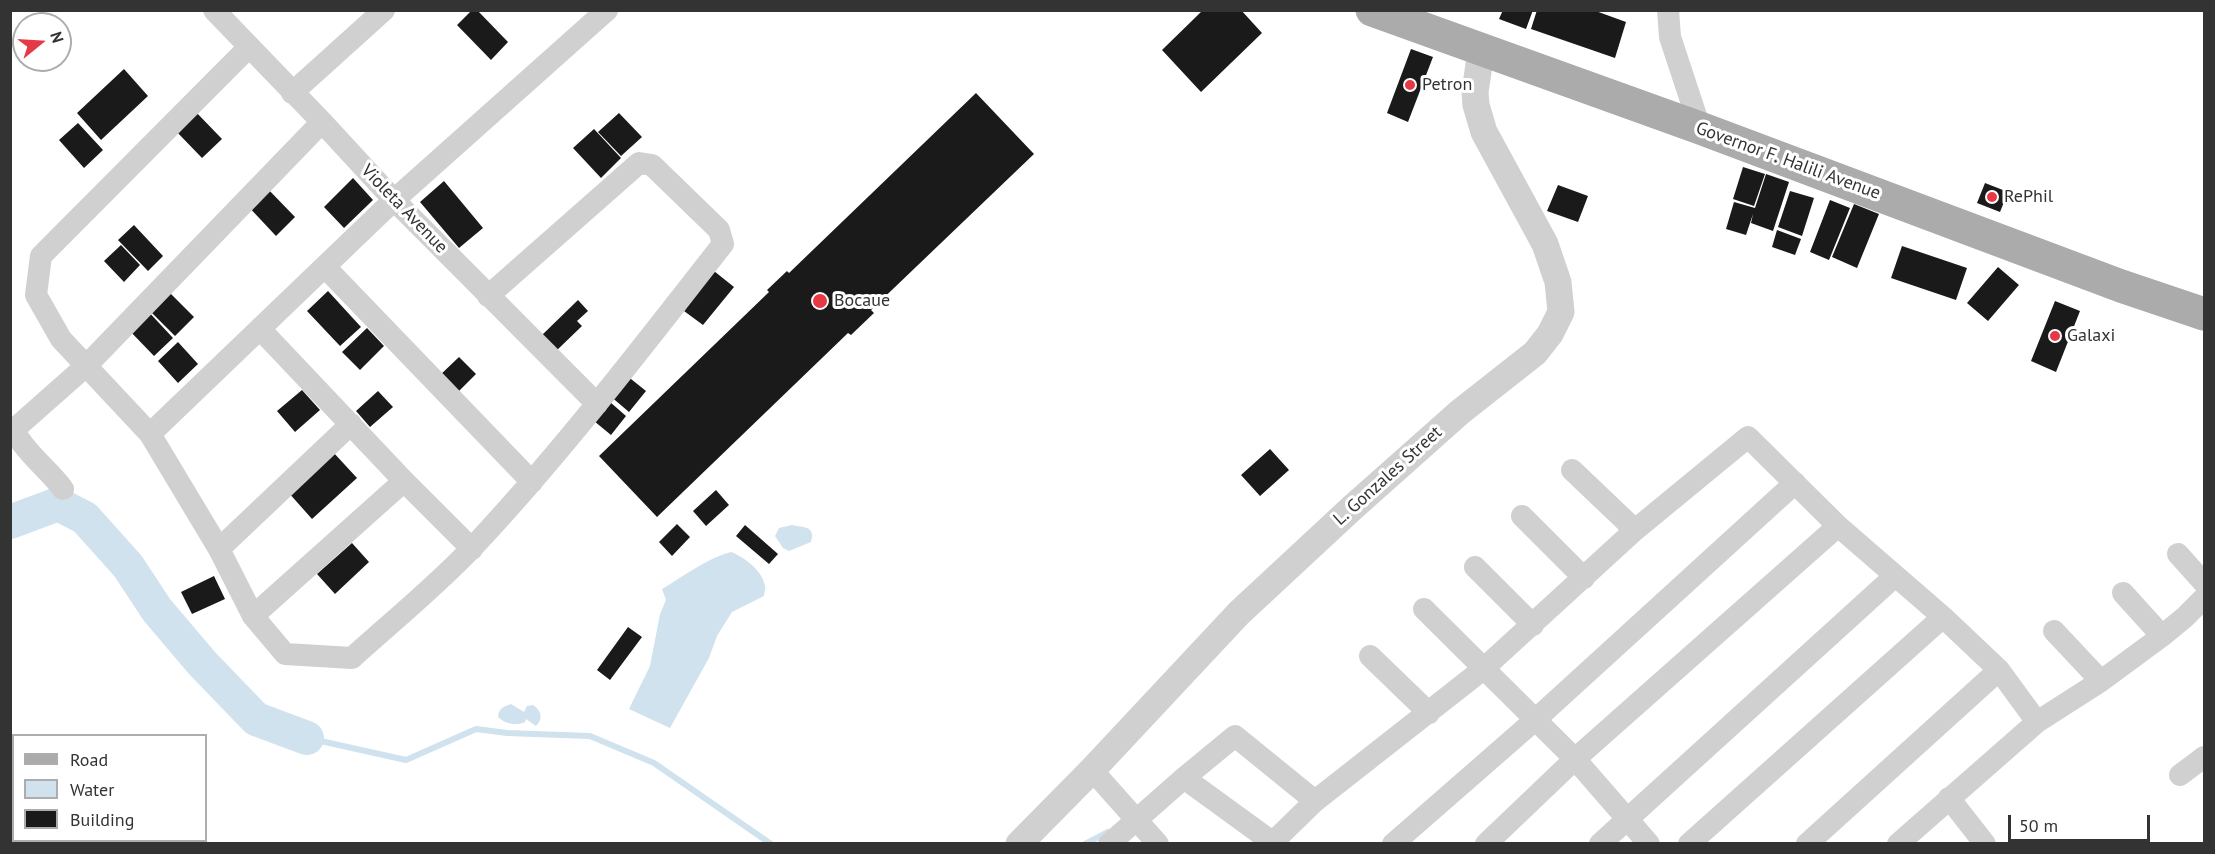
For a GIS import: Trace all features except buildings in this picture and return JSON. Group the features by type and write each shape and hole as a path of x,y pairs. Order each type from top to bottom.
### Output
{"main road":[{"name":"Governor F. Halili Avenue","path":"1372,10 1700,128 2066,266 2205,314"}],"street":[{"name":"Violeta Avenue","path":"214,10 394,200 597,404"},
{"path":"292,93 384,10"},
{"path":"150,434 394,200 608,10"},
{"path":"1668,10 1670,37 1700,128"},
{"path":"249,47 41,256 36,295 61,339 150,434 219,549 253,616 285,654 352,658 472,549 597,404 723,244 719,230 652,165 639,164 488,296"},
{"name":"L. Gonzales Street","path":"1019,843 1092,770 1239,613 1360,500 1461,412 1535,353 1550,334 1561,312 1558,282 1545,244 1515,185 1484,132 1476,105 1475,92 1482,51"},
{"path":"63,489 20,442 16,434 18,426 87,365 322,122"},
{"path":"325,267 532,482"},
{"path":"260,329 472,549"},
{"path":"219,549 351,424"},
{"path":"1184,778 1272,843 1315,801 1482,670 1635,530 1748,436 1838,526 1943,617 1999,670 2037,722"},
{"path":"1572,470 1635,530"},
{"path":"253,616 404,481"},
{"path":"1393,843 1535,720 1795,483"},
{"path":"1522,516 1584,578"},
{"path":"1486,843 1575,759 1838,526"},
{"path":"2178,554 2205,583"},
{"path":"1475,567 1533,625"},
{"path":"1600,843 1895,576"},
{"path":"2123,592 2162,636"},
{"path":"1898,843 2037,722 2101,681 2162,636 2205,598"},
{"path":"1424,609 1482,670 1575,759 1649,843"},
{"path":"1689,843 1943,617"},
{"path":"2054,631 2101,681"},
{"path":"1370,656 1429,713"},
{"path":"1807,843 1999,670"},
{"path":"1109,843 1234,736 1315,801"},
{"path":"2180,775 2205,757"},
{"path":"1092,770 1158,843"},
{"path":"1948,798 1984,843"}],"water":[{"path":"792,525 808,528 812,537 811,542 789,551 783,548 775,536 779,528"},
{"path":"731,552 742,557 761,575 765,587 764,596 732,612 717,636 709,658 670,728 629,709 650,666 660,614 666,600 662,589 704,563"},
{"path":"511,704 524,712 527,706 536,707 540,712 540,718 536,726 526,719 525,722 514,724 507,723 498,717 500,710"}],"waterway":[{"path":"10,522 58,504 85,518 128,566 157,610 202,663 256,719 307,738"},
{"path":"307,738 406,760 476,729 507,733 590,736 654,763 771,844"},
{"path":"1085,844 1108,832"}],"place":[{"name":"Petron","path":"1410,85"},
{"name":"RePhil","path":"1992,197"},
{"name":"Bocaue","path":"820,301"},
{"name":"Galaxi","path":"2055,336"}]}
